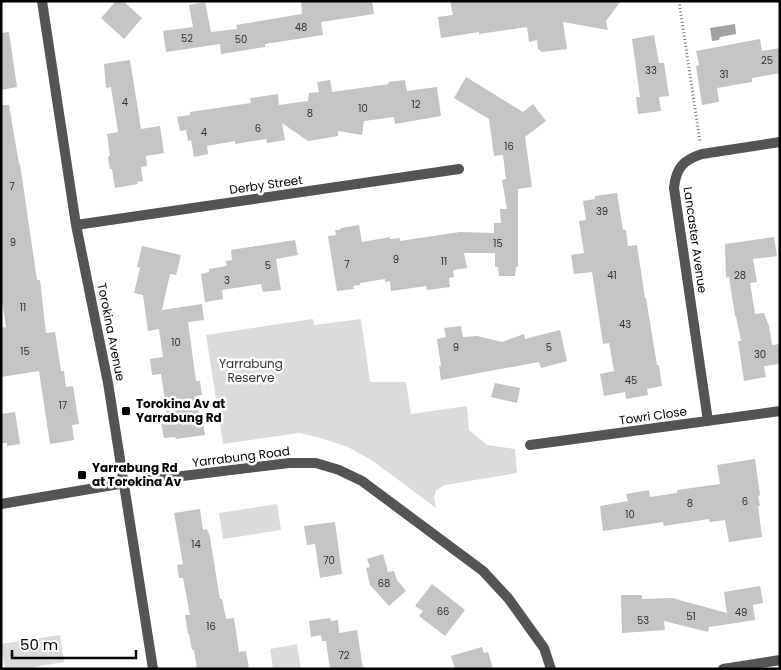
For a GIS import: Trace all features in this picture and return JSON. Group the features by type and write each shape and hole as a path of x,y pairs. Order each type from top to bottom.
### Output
{"street":[{"name":"Torokina Avenue","path":"42,1 76,225 108,383 154,669"},
{"name":"Lancaster Avenue","path":"708,420 674,188 675,176 682,165 690,158 702,154 780,142"},
{"name":"Derby Street","path":"76,225 459,169"},
{"name":"Towri Close","path":"530,445 780,410"},
{"name":"Yarrabung Road","path":"1,504 125,483 290,462 316,463 362,480 484,571 508,598 544,648 551,669"},
{"path":"723,669 780,660"}],"path":[{"path":"679,1 702,154"}],"green space":[{"name":"Yarrabung Reserve","path":"313,319 314,325 361,319 370,382 406,382 411,414 467,406 469,430 487,445 515,449 517,473 445,485 436,490 434,498 436,508 373,461 348,447 321,438 299,433 223,444 206,335"},
{"path":"277,504 281,530 223,539 219,513"},
{"path":"60,635 64,662 22,669 5,669 1,644"},
{"path":"297,644 301,669 273,669 270,649"}],"shaded area":[{"path":"735,24 736,34 720,37 719,40 712,41 710,28"}],"building":[{"path":"116,1 123,1 142,18 124,39 101,18"},
{"path":"301,1 372,1 374,14 321,22 323,35 265,44 265,47 221,54 220,44 166,52 163,31 193,27 189,5 205,2 211,32 237,29 236,25 302,14"},
{"path":"450,1 621,1 606,21 608,30 563,22 567,49 542,52 538,49 537,40 529,42 527,27 441,38 438,17 453,15"},
{"path":"9,32 17,87 1,90 1,33"},
{"path":"654,35 659,63 664,63 669,96 659,97 661,111 638,114 636,97 640,97 632,39"},
{"path":"760,39 762,51 780,48 780,73 752,78 752,82 717,88 719,102 702,105 696,66 699,65 696,51"},
{"path":"130,60 141,129 160,126 164,153 146,156 147,166 141,167 143,181 137,182 138,184 115,188 108,157 110,156 107,134 118,132 111,87 106,88 104,64"},
{"path":"466,77 523,112 533,104 546,121 525,137 532,187 518,189 518,267 516,267 515,276 499,276 498,267 495,267 495,253 464,253 467,268 453,270 454,277 449,278 450,287 427,290 426,286 391,291 390,281 385,282 385,279 360,283 360,285 353,286 354,289 337,291 328,236 336,235 335,230 359,225 362,242 390,237 390,239 400,238 400,241 460,232 494,233 494,223 501,223 500,209 507,209 502,180 506,179 503,155 494,156 489,119 454,98"},
{"path":"330,80 332,92 405,80 407,91 437,87 441,116 395,124 394,117 364,121 362,135 338,131 338,136 308,141 282,123 285,140 267,143 266,139 235,144 235,141 207,146 208,154 194,157 191,140 188,141 186,130 180,131 177,117 190,115 190,112 251,103 250,98 278,94 279,105 308,101 309,93 319,92 317,82"},
{"path":"1,105 9,105 20,164 37,280 40,280 46,333 55,332 61,371 64,371 66,387 73,386 79,424 72,425 74,440 50,444 39,371 1,377 1,328 6,327 1,293"},
{"path":"617,193 623,230 626,230 628,246 637,245 662,386 647,389 648,395 626,399 625,392 604,396 600,374 614,371 609,343 603,344 592,272 574,274 571,255 584,253 579,221 586,220 583,201 595,199 595,196"},
{"path":"774,237 777,256 753,259 757,282 750,283 755,314 764,313 769,326 772,345 780,344 780,364 764,366 766,377 744,381 738,341 741,341 729,277 726,278 725,244"},
{"path":"295,240 298,255 276,259 281,290 263,292 261,284 222,290 223,299 205,302 201,274 209,272 209,269 227,266 226,261 232,260 231,250"},
{"path":"142,246 181,255 176,275 170,274 162,310 202,304 204,320 188,322 196,381 200,381 202,395 196,396 200,422 203,422 205,435 176,439 175,437 164,438 161,422 168,421 161,374 152,375 150,359 163,357 159,329 148,331 143,295 134,293 140,268 137,267"},
{"path":"461,326 463,337 477,336 502,342 524,334 525,339 560,330 567,361 541,368 539,362 441,380 437,339 446,337 444,328"},
{"path":"495,383 520,388 517,403 491,397"},
{"path":"15,412 20,444 7,446 7,443 1,443 1,414"},
{"path":"755,459 760,495 758,496 760,506 758,506 762,537 729,542 725,520 710,522 709,519 664,526 663,522 603,531 600,506 628,501 626,494 649,490 650,497 677,493 677,490 720,484 717,465"},
{"path":"200,509 203,530 207,529 209,532 220,599 222,599 226,619 234,618 239,652 246,651 249,669 197,669 185,615 190,615 183,578 179,578 177,565 183,564 174,513"},
{"path":"335,522 342,574 320,578 315,544 307,545 304,526"},
{"path":"383,554 388,572 394,571 397,580 406,591 389,606 370,585 366,568 370,567 367,559"},
{"path":"432,584 465,610 445,636 419,616 423,611 415,606"},
{"path":"760,586 763,603 753,605 755,620 709,627 708,632 664,621 665,630 622,633 621,595 642,595 642,599 672,598 727,613 724,592"},
{"path":"330,618 331,621 338,620 339,633 357,630 363,669 330,669 326,641 322,641 321,635 311,637 309,621"},
{"path":"482,647 484,653 488,652 493,669 455,669 451,656"}],"place":[{"name":"Torokina Av at Yarrabung Rd","path":"126,411"},
{"name":"Yarrabung Rd at Torokina Av","path":"82,475"}]}
